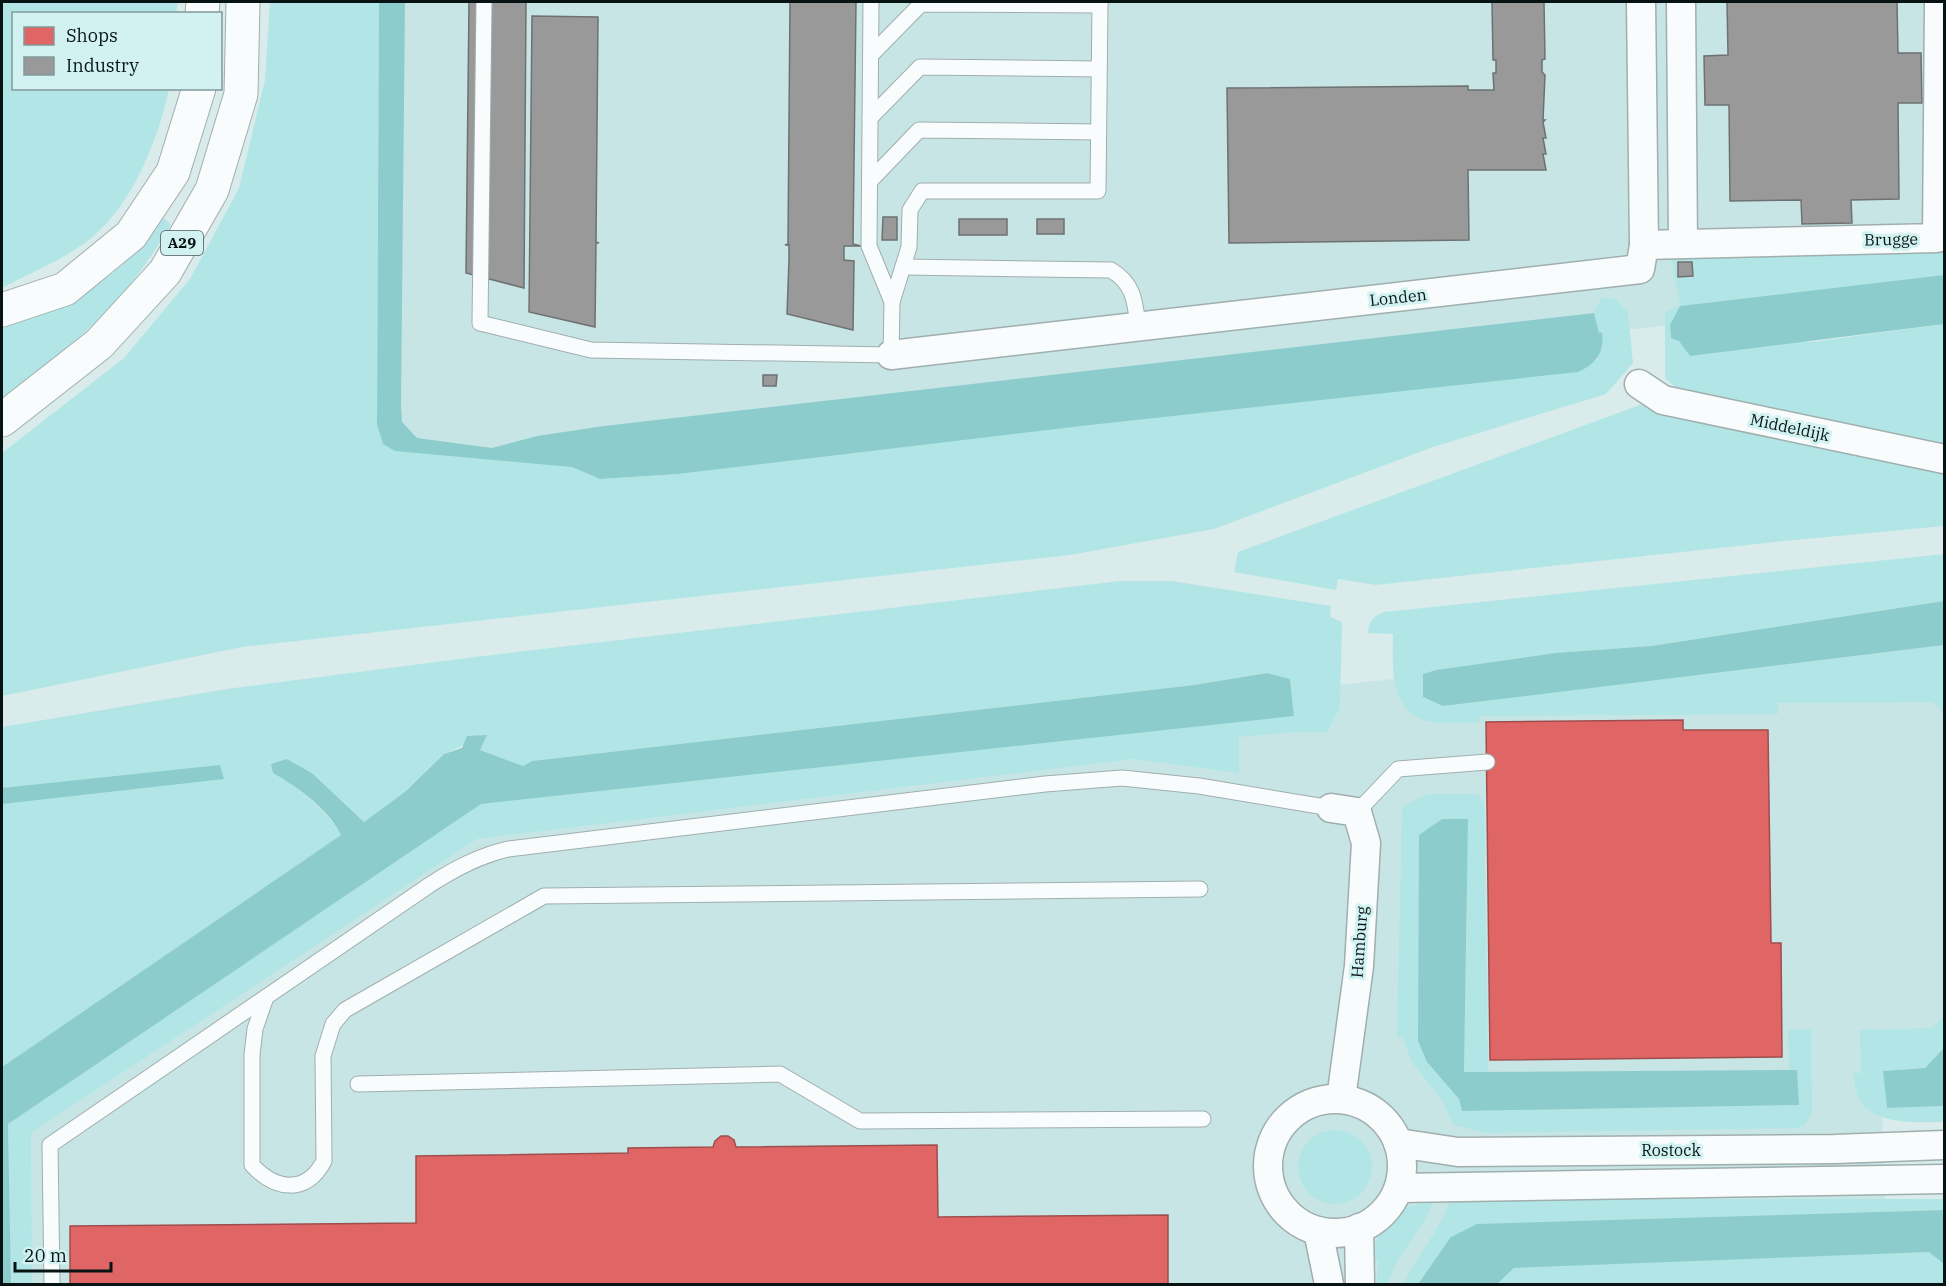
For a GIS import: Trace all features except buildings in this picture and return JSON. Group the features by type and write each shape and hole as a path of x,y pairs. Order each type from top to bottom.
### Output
{"highway":[{"name":"A29","path":"2,420 99,344 165,272 212,190 241,94 243,2"},
{"name":"A29","path":"2,310 65,289 131,235 173,172 198,90"}],"street":[{"name":"Londen","path":"891,355 1640,269 1644,245 1641,2"},
{"path":"1681,2 1683,244"},
{"name":"Brugge","path":"1644,245 1937,238 1939,2"},
{"name":"Middeldijk","path":"1639,384 1663,400 1944,459"},
{"name":"Hamburg","path":"1341,1100 1359,966 1366,843 1344,810"},
{"path":"1341,1100 1359,1104 1376,1113 1389,1126 1398,1143 1402,1166 1399,1188 1384,1212 1359,1228 1339,1233 1318,1231 1298,1222 1276,1198 1269,1177 1269,1155 1276,1134 1290,1117 1308,1105 1341,1100"},
{"name":"Rostock","path":"1398,1143 1458,1152 1835,1149 1944,1145"},
{"name":"Rostock","path":"1399,1188 1944,1179"},
{"path":"1359,1228 1360,1284"},
{"path":"1318,1231 1329,1284"}],"lane":[{"path":"484,2 480,323 591,350 891,355 892,302 909,247 910,210 922,191 1098,192 1100,3 921,4 871,55"},
{"path":"871,2 870,246 892,302"},
{"path":"870,118 920,67 1099,69"},
{"path":"870,181 919,130 1098,132"},
{"path":"903,267 1111,270 1123,278 1135,295 1138,326"},
{"path":"52,1284 50,1145 457,867 484,855 508,849 1045,784 1122,778 1199,786 1344,810 1398,769 1487,762"},
{"path":"266,998 255,1029 252,1055 252,1165 265,1179 280,1185 294,1185 318,1172 324,1161 323,1056 333,1024 345,1010 544,896 1200,889"},
{"path":"357,1084 780,1074 860,1121 1203,1119"}],"shaded area":[{"path":"2,2 178,2 176,12 12,12 12,90 169,90 148,156 125,200 110,219 94,236 76,249 2,288"},
{"path":"270,2 379,2 377,425 383,444 573,467 600,479 678,474 1597,360 1602,332 1599,333 1594,313 1601,298 1616,299 1628,313 1633,363 1606,394 1433,447 1214,529 1070,555 242,647 2,696 2,453 124,358 190,279 239,188 265,80"},
{"path":"379,2 405,2 401,405 402,422 417,438 492,448 537,436 604,426 1594,313 1599,333 1602,332 1602,346 1594,361 1578,372 1090,425 678,474 600,479 572,467 395,451 383,444 377,425"},
{"path":"385,2 1944,2 1944,294 386,470"},
{"path":"164,218 171,225 142,269 110,308 80,336 2,400 2,328 55,308 89,290 138,250"},
{"path":"1944,250 1944,275 1680,306 1672,260"},
{"path":"1944,275 1944,324 1690,356 1679,341 1671,338 1670,325 1680,306"},
{"path":"1680,306 1670,326 1671,338 1812,342 1944,324 1944,447 1681,392 1665,378 1665,312"},
{"path":"1640,405 1944,466 1944,526 1376,585 1338,579 1336,590 1234,572 1238,552"},
{"path":"1944,554 1944,601 1651,646 1555,653 1436,670 1423,674 1423,697 1444,706 1944,645 1944,713 1933,702 1778,703 1778,714 1480,716 1479,722 1437,723 1418,717 1407,710 1400,700 1394,675 1393,634 1368,633 1372,620 1384,612"},
{"path":"1120,581 1171,581 1331,606 1330,617 1342,622 1340,708 1327,732 1295,732 1239,737 1239,773 1133,759 477,839 31,1133 32,1284 11,1284 8,1124 481,804 1294,715 1290,679 1267,673 1194,685 532,761 523,766 480,750 486,735 444,754 406,791 364,822 313,774 273,773 320,808 341,835 2,1067 2,727 227,689 475,657"},
{"path":"1944,601 1944,645 1443,706 1423,697 1423,674 1436,670 1555,653 1651,646"},
{"path":"1944,619 1944,1030 1886,1069 1882,1128 1887,1245 1944,1258 1944,1284 2,1284 2,1099 459,781"},
{"path":"1267,673 1290,679 1294,716 481,804 8,1124 11,1284 2,1284 2,1067 341,835 320,807 273,773 271,764 287,759 313,774 364,822 406,791 444,754 462,748 467,736 487,735 480,750 523,766 532,761 1194,685"},
{"path":"220,765 224,779 2,804 2,788"},
{"path":"1431,794 1479,794 1484,806 1488,1072 1464,1072 1468,820 1427,1062 1459,1099 1462,1111 1799,1105 1797,1071 1789,1070 1788,1030 1811,1029 1812,1112 1805,1125 1798,1128 1486,1133 1453,1125 1443,1102 1411,1061 1403,1037 1397,1037 1402,807"},
{"path":"1442,819 1468,819 1464,1072 1797,1070 1799,1105 1462,1111 1459,1099 1427,1062 1418,1041 1419,835"},
{"path":"1944,1016 1944,1048 1925,1068 1884,1071 1887,1108 1944,1106 1944,1122 1899,1121 1884,1118 1872,1112 1862,1103 1856,1091 1854,1073 1861,1073 1860,1030 1932,1028"},
{"path":"1944,1048 1944,1106 1887,1108 1883,1071 1925,1068"},
{"path":"1328,1130 1342,1130 1356,1136 1366,1146 1372,1160 1372,1174 1366,1188 1356,1198 1342,1204 1328,1204 1314,1198 1304,1188 1298,1174 1298,1160 1304,1146 1314,1136"},
{"path":"1434,1199 1426,1218 1398,1260 1387,1284 1377,1284 1378,1261 1368,1261 1378,1239 1375,1237 1405,1208"},
{"path":"1450,1199 1944,1199 1944,1210 1477,1224 1421,1277 1418,1284 1404,1284 1441,1222"},
{"path":"1944,1210 1944,1264 1929,1252 1514,1268 1497,1284 1418,1284 1451,1237 1477,1224"},
{"path":"1929,1252 1944,1264 1944,1284 1497,1284 1513,1268 1765,1256"}]}
